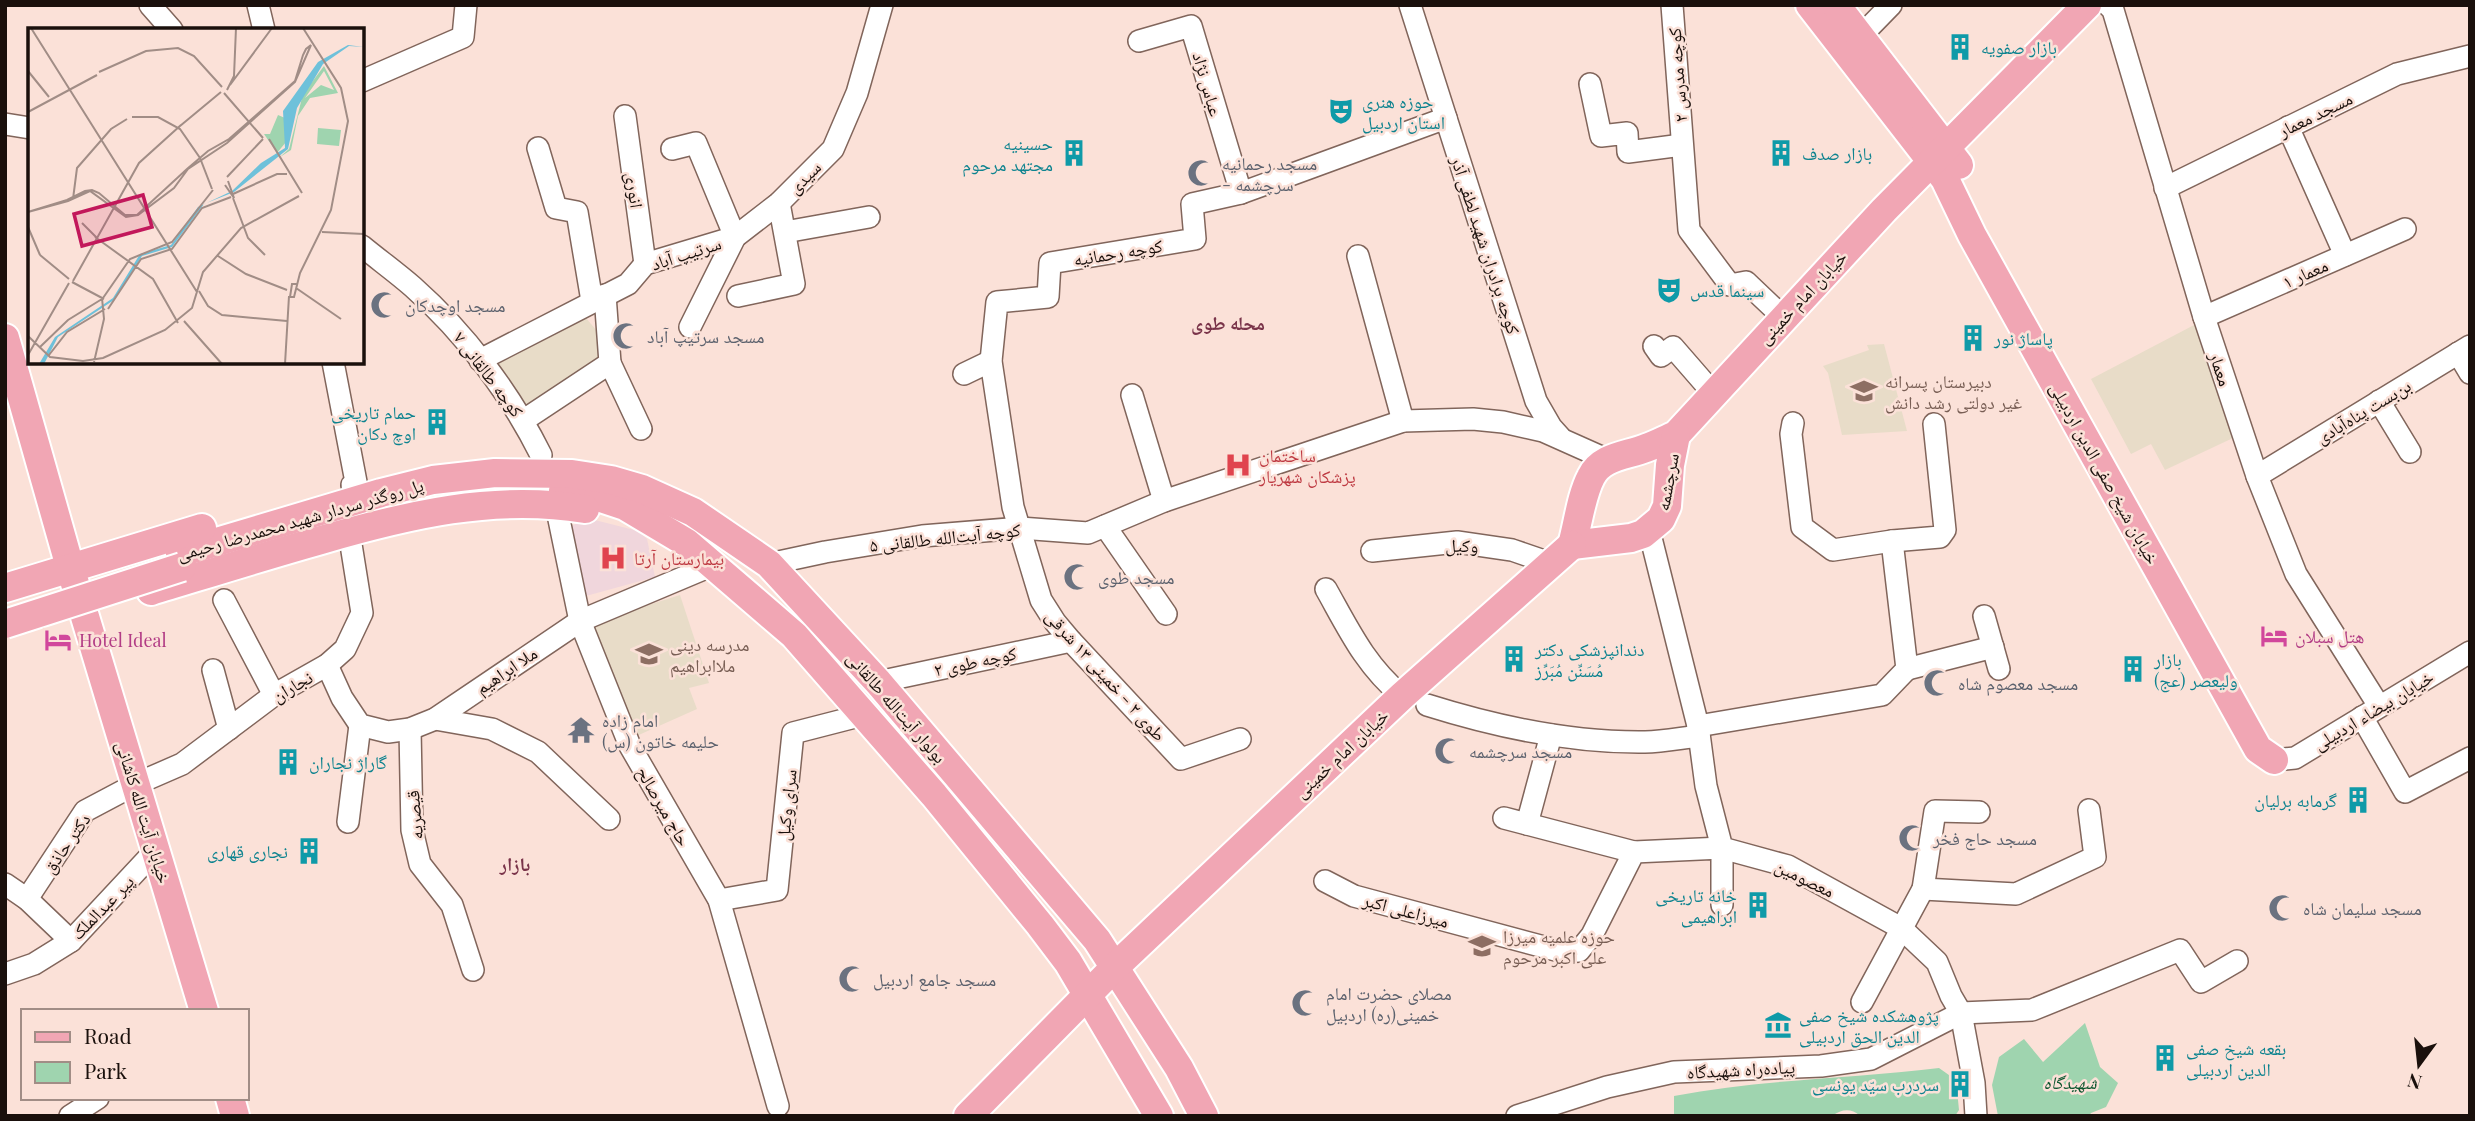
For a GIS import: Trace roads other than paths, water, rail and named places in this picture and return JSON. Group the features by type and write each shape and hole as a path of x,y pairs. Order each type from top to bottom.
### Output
{"main road":[{"path":"1810,5 1853,44"},
{"path":"1836,5 1853,44"},
{"name":"خیابان امام خمینی","path":"1676,435 1783,317 1946,164 2103,7"},
{"name":"خیابان شیخ صفی الدین اردبیلی","path":"1853,44 1946,164 1972,235 2258,748 2274,760"},
{"path":"5,338 59,571"},
{"name":"سرچشمه","path":"1608,460 1647,448 1676,435"},
{"name":"سرچشمه","path":"1643,534 1661,519 1667,506 1670,465 1676,435"},
{"path":"5,588 420,467 541,455 625,466 652,476 673,491 694,512"},
{"path":"1608,460 1591,476 1572,545 1631,538 1643,534"},
{"name":"پل روگذر سردار شهید محمدرضا رحیمی","path":"5,624 346,502 433,480 495,473 572,474 611,480 634,497"},
{"name":"بولوار آیت‌الله طالقانی","path":"634,497 694,512 769,564 878,682 1097,940 1179,1068 1204,1116"},
{"name":"بولوار آیت‌الله طالقانی","path":"634,497 794,635 934,795 1068,962 1159,1116"},
{"path":"5,637 349,532 443,509 505,504 583,508 687,543"},
{"name":"خیابان امام خمینی","path":"1087,994 1414,700 1550,563 1572,545"},
{"path":"139,547 130,558 130,575 138,585 151,591"},
{"name":"پل روگذر سردار شهید محمدرضا رحیمی","path":"5,607 181,560"},
{"name":"خیابان آیت الله کاشانی","path":"59,571 73,616 136,784 203,1009"},
{"path":"968,1116 1087,994"}],"street":[{"path":"150,5 170,28"},
{"path":"258,5 264,28"},
{"path":"364,80 463,37 466,5"},
{"name":"کوچه برادران شهید لطفی آذر","path":"1410,5 1536,401 1550,427 1562,439"},
{"name":"کوچه مدرس ۲","path":"1672,5 1689,230 1730,285 1746,282 1783,317"},
{"path":"1853,44 1891,5"},
{"name":"سیدی","path":"690,327 735,237 779,203 833,149 857,93 885,6"},
{"name":"معمار","path":"2103,7 2165,188 2204,317 2257,476 2296,574 2370,712 2405,792 2470,758"},
{"name":"عباس نژاد","path":"1139,41 1191,26 1241,193"},
{"name":"مسجد معمار","path":"2165,188 2397,74 2470,56"},
{"path":"1591,84 1601,136 1628,133 1629,152 1682,145"},
{"name":"انوری","path":"625,116 645,264"},
{"name":"کوچه رحمانیه","path":"1020,527 1013,507 991,361 997,302 1048,297 1051,263 1195,239 1192,204 1241,193 1446,118"},
{"path":"5,124 28,128"},
{"path":"2288,127 2345,255"},
{"path":"672,149 696,143 735,237"},
{"path":"538,148 556,208 577,212 599,298 610,363 641,429"},
{"path":"738,296 794,284 779,203"},
{"path":"785,232 869,217"},
{"name":"معمار ۱","path":"2204,317 2405,229"},
{"name":"سرتیپ آباد","path":"480,359 628,284 645,264 735,237"},
{"name":"کوچه طالقانی ۷","path":"364,248 414,288 462,337 524,420 541,455"},
{"path":"1358,256 1403,421"},
{"path":"1654,346 1661,356 1673,347 1713,393"},
{"path":"2464,350 2470,373"},
{"name":"بن‌بست پناه‌آبادی","path":"2257,476 2464,350"},
{"path":"964,374 991,361"},
{"path":"524,420 610,363"},
{"path":"333,364 356,482 352,485"},
{"path":"1132,395 1164,501"},
{"path":"2379,401 2410,452"},
{"name":"کوچه آیت‌الله طالقانی ۵","path":"769,564 922,536 1020,527 1088,533 1164,501 1403,421 1473,419 1527,426 1608,460"},
{"path":"1793,423 1790,434 1802,527 1833,550 1940,537 1945,530 1934,424"},
{"name":"حاج میرصالح","path":"556,505 580,621 630,746 719,900 778,1105"},
{"path":"1105,526 1167,614"},
{"name":"طوی ۲ - خمینی ۱۳ شرقی","path":"1020,527 1041,600 1055,622 1181,759 1240,739"},
{"name":"نجاران","path":"136,784 182,764 274,695 327,665 345,649 362,613 349,532"},
{"path":"1643,534 1652,542 1699,731 1706,786 1722,848 1722,905"},
{"path":"1892,541 1907,668"},
{"name":"وکیل","path":"1372,551 1457,542 1512,550 1550,563"},
{"name":"ملا ابراهیم","path":"360,724 388,732 410,729 436,719 580,621 713,565"},
{"path":"1326,589 1363,655 1384,681 1414,700 1473,719 1551,735 1646,742 1882,695 1907,668 1993,647"},
{"path":"224,600 274,695"},
{"path":"1984,616 1999,669"},
{"name":"کوچه طوی ۲","path":"878,682 1071,641"},
{"name":"خیابان بیضاء اردبیلی","path":"2274,760 2295,758 2470,652"},
{"path":"327,665 342,698 360,724 348,822"},
{"path":"213,670 229,729"},
{"name":"سرای وکیل","path":"719,900 777,890 793,733 863,715"},
{"path":"436,719 492,729 538,752 609,819"},
{"name":"قیصریه","path":"410,729 412,830 420,864 452,905 473,970"},
{"path":"1527,824 1551,735"},
{"name":"دکتر حاذق","path":"27,899 85,811 136,784"},
{"path":"1923,889 2016,894 2095,857 2089,810"},
{"path":"1862,1002 1894,924 1923,889 1935,811 1979,812"},
{"path":"1504,818 1634,852 1722,848"},
{"name":"معصومین","path":"1722,848 1788,866 1894,924 1937,962 1961,1013 1974,1083 1976,1116"},
{"name":"پیر عبدالملک","path":"5,974 34,964 71,942 155,851"},
{"name":"میرزاعلی اکبر","path":"1325,881 1354,896 1563,952 1579,951 1592,935 1634,852"},
{"path":"5,884 27,899 71,942"},
{"path":"1878,895 1894,924"},
{"path":"1961,1013 2032,1010 2180,950 2201,982 2237,961"},
{"name":"پیاده‌راه شهیدگاه","path":"1517,1116 1607,1087 1674,1072 1821,1066 1871,1059 1961,1013"},
{"path":"70,1116 95,1100"}],"place":[{"name":"بازار صفویه","path":"1960,47"},
{"name":"حوزه هنری استان اردبیل","path":"1341,111"},
{"name":"حسینیه مجتهد مرحوم","path":"1074,153"},
{"name":"بازار صدف","path":"1781,153"},
{"name":"مسجد رحمانیه - سرچشمه","path":"1201,173"},
{"name":"سینما قدس","path":"1669,290"},
{"name":"مسجد اوچدکان","path":"384,305"},
{"name":"مسجد سرتیپ آباد","path":"626,336"},
{"name":"پاساژ نور","path":"1973,338"},
{"name":"دبیرستان پسرانه غیر دولتی رشد دانش","path":"1864,391"},
{"name":"حمام تاریخی اوچ دکان","path":"437,422"},
{"name":"ساختمان پزشکان شهریار","path":"1238,465"},
{"name":"بیمارستان آرتا","path":"613,558"},
{"name":"مسجد طوی","path":"1077,577"},
{"name":"هتل سبلان","path":"2274,636"},
{"name":"Hotel Ideal","path":"58,640"},
{"name":"مدرسه دینی ملاابراهیم","path":"649,654"},
{"name":"دندانپزشکی دکتر مُسَنِّن مُبَرِّز","path":"1514,659"},
{"name":"بازار ولیعصر (عج)","path":"2133,669"},
{"name":"مسجد معصوم شاه","path":"1937,683"},
{"name":"امام زاده حلیمه خاتون (س)","path":"581,730"},
{"name":"مسجد سرچشمه","path":"1448,751"},
{"name":"گاراژ نجاران","path":"288,762"},
{"name":"گرمابه برلیان","path":"2358,800"},
{"name":"مسجد حاج فخر","path":"1912,838"},
{"name":"نجاری قهاری","path":"309,851"},
{"name":"خانه تاریخی ابراهیمی","path":"1758,905"},
{"name":"مسجد سلیمان شاه","path":"2282,908"},
{"name":"حوزه علمیه میرزا علی اکبر مرحوم","path":"1482,946"},
{"name":"مسجد جامع اردبیل","path":"852,979"},
{"name":"مصلای حضرت امام خمینی(ره) اردبیل","path":"1305,1003"},
{"name":"پژوهشکده شیخ صفی الدین الحق اردبیلی","path":"1778,1025"},
{"name":"بقعه شیخ صفی الدین اردبیلی","path":"2165,1058"},
{"name":"سردرب سیّد یونسی","path":"1960,1084"}],"district":[{"name":"محله طوی","path":"1228,322"},
{"name":"بازار","path":"515,863"}],"park label":[{"name":"شهیدگاه","path":"2070,1082"}]}
